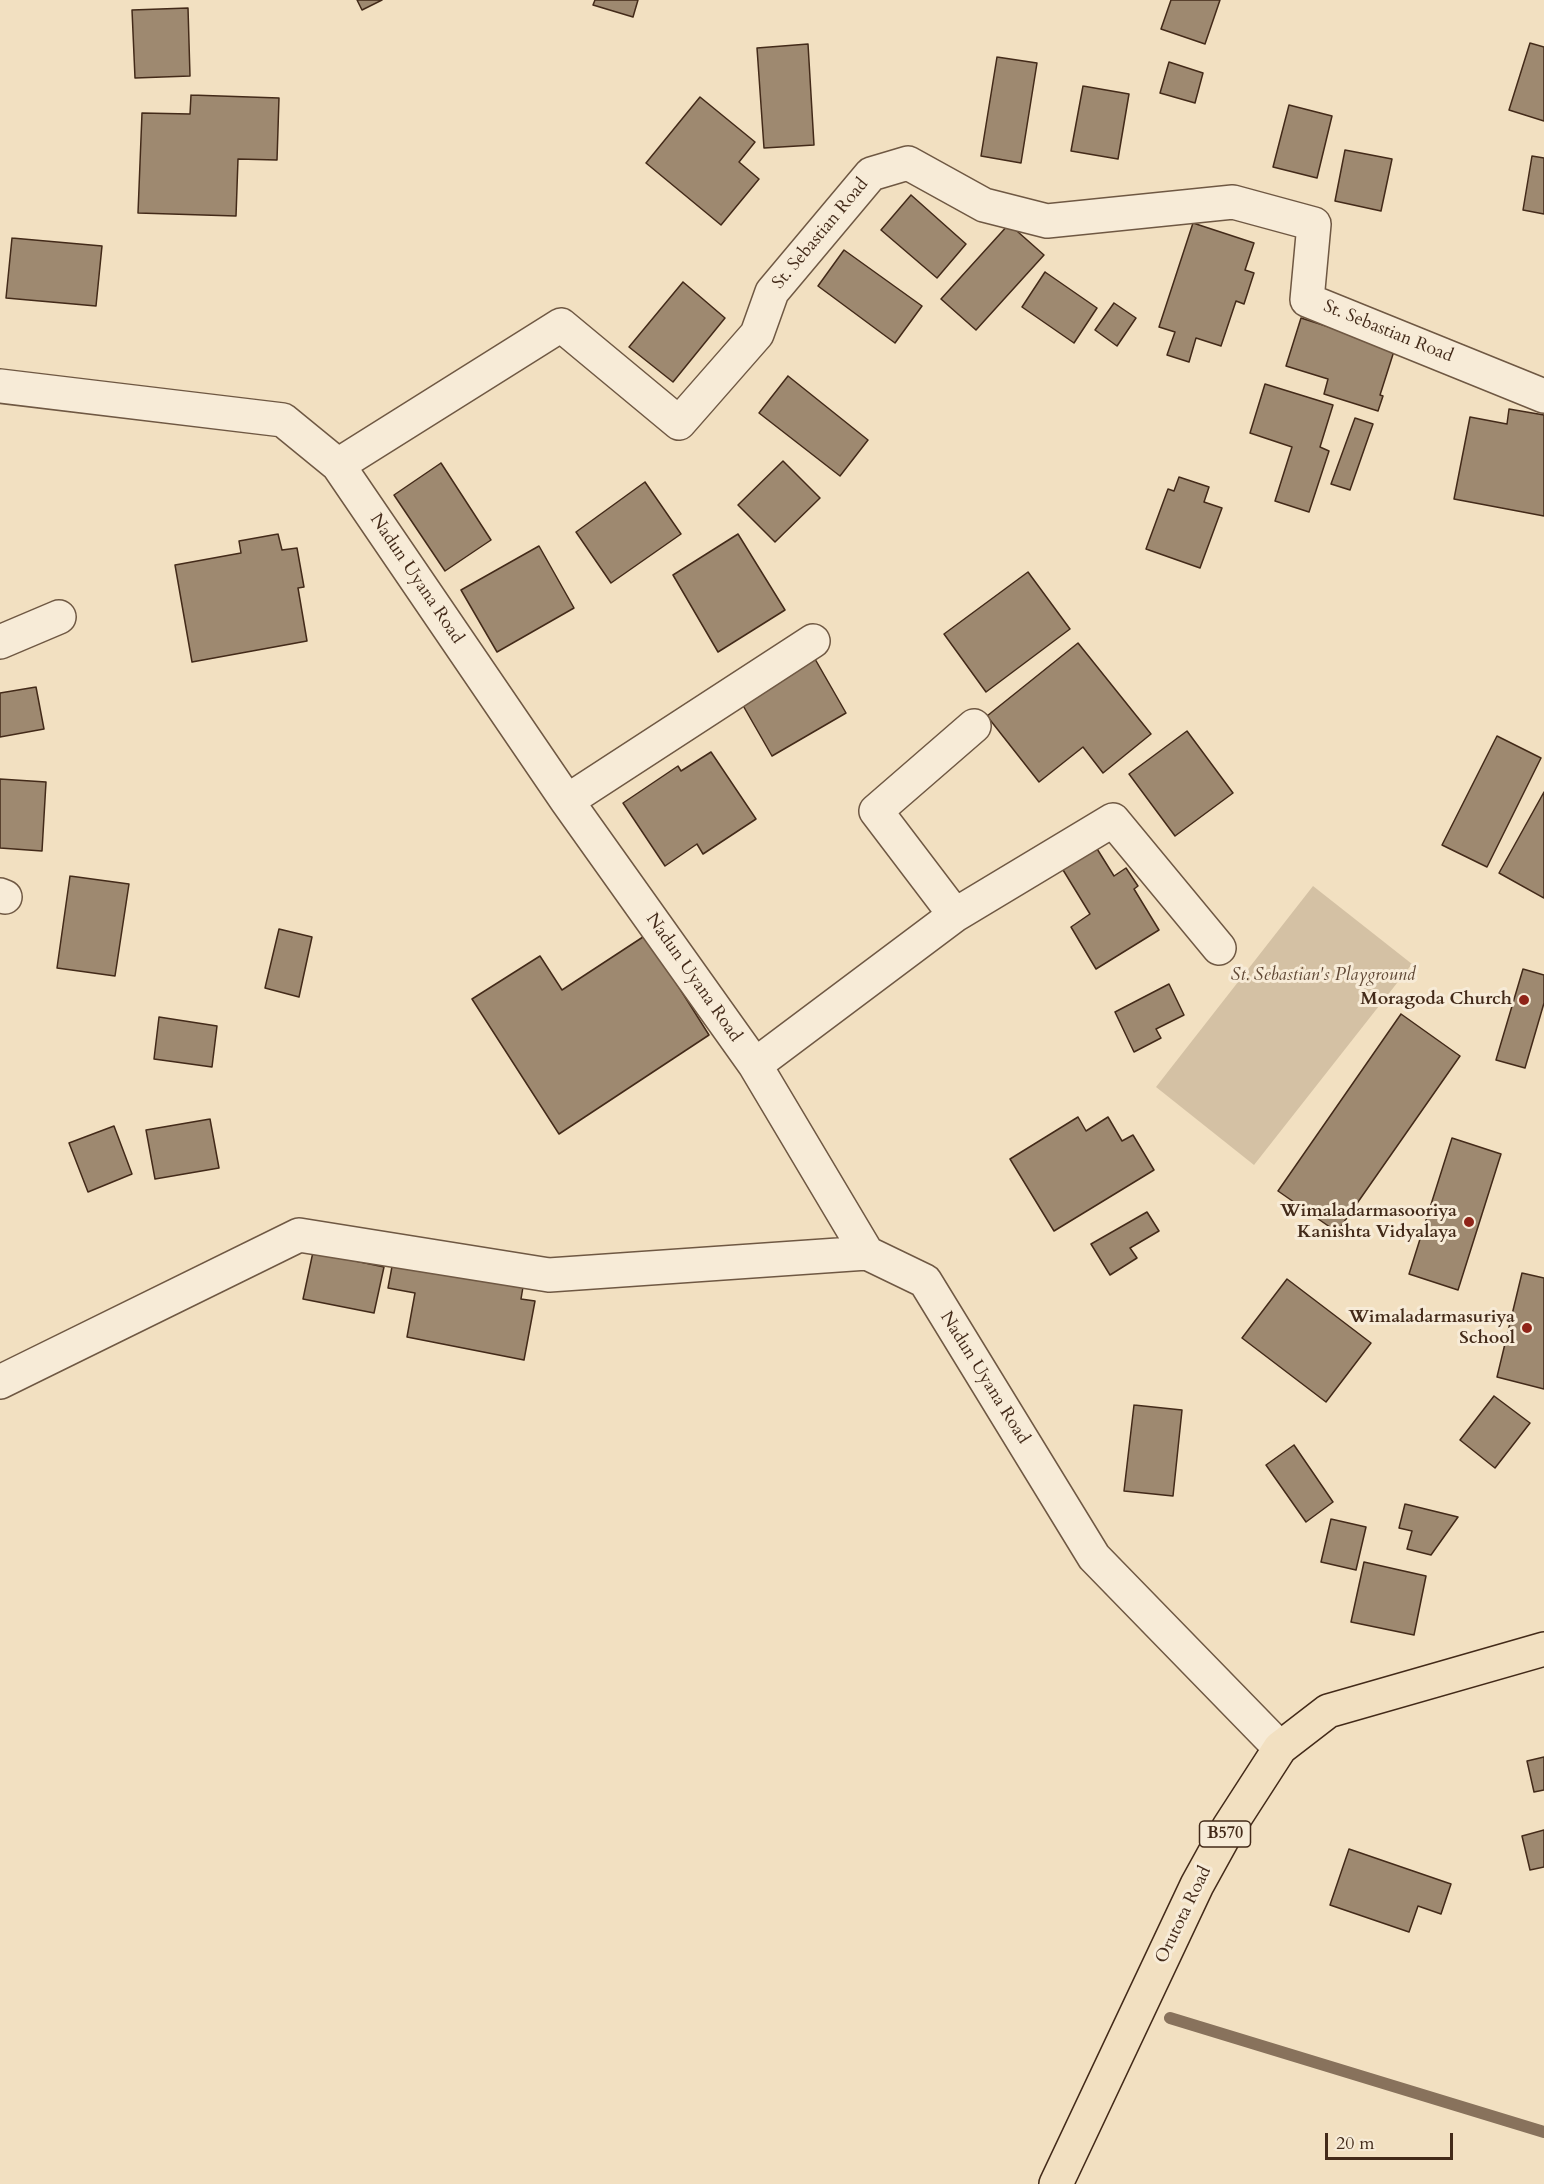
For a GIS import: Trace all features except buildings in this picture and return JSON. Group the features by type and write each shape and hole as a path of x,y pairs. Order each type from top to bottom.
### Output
{"main road":[{"name":"Orutota Road","path":"1056,2184 1197,1885 1229,1827 1280,1748 1328,1711 1544,1649"}],"street":[{"name":"St. Sebastian Road","path":"338,465 561,325 679,423 757,334 772,292 871,174 908,164 984,205 1047,221 1233,202 1314,224 1307,300 1544,396"},
{"name":"Nadun Uyana Road","path":"0,386 284,420 338,465 567,801 755,1065 867,1253 925,1281 1094,1557 1280,1748"},
{"path":"0,642 59,617"},
{"path":"567,801 813,641"},
{"path":"955,915 876,811 974,726"},
{"path":"755,1065 955,915 1113,820 1219,948"},
{"path":"0,1382 299,1234 549,1275 867,1253"}],"green space":[{"name":"St. Sebastian's Playground","path":"1313,886 1412,964 1254,1165 1156,1087"}],"waterway":[{"path":"1170,2018 1544,2132"}],"place":[{"name":"Moragoda Church","path":"1524,1000"},
{"name":"Wimaladarmasooriya Kanishta Vidyalaya","path":"1469,1222"},
{"name":"Wimaladarmasuriya School","path":"1527,1328"}]}
